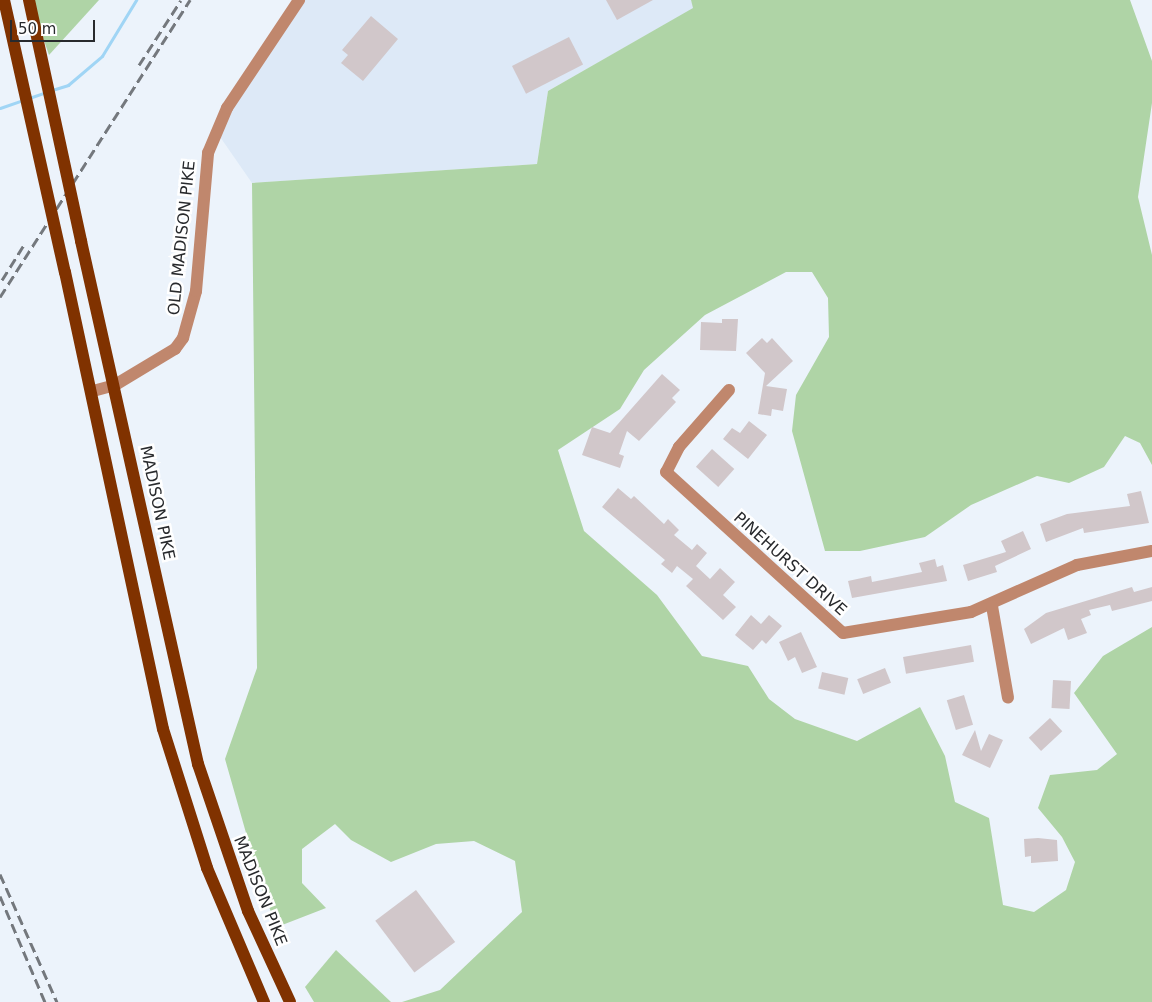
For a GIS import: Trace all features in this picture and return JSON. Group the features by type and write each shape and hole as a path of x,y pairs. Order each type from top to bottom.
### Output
{"main road":[{"path":"4,0 93,391 163,729 206,868 264,1002"},
{"name":"MADISON PIKE","path":"29,0 198,764 248,911 290,1002"}],"street":[{"name":"OLD MADISON PIKE","path":"93,391 115,385 175,349 189,326 208,153 227,108 299,0"},
{"name":"PINEHURST DRIVE","path":"729,390 679,448 666,472 844,633 992,606 1077,566 1152,551"},
{"path":"992,606 1008,698"}],"shaded area":[{"path":"299,0 691,0 694,8 548,91 537,164 252,183 216,131"}],"green space":[{"path":"30,0 99,0 49,55"},
{"path":"691,0 1130,0 1152,61 1152,103 1138,197 1152,255 1152,465 1140,443 1125,436 1104,467 1069,483 1037,476 971,505 925,537 860,551 825,551 792,431 796,395 829,337 828,298 812,272 786,272 705,315 644,370 620,409 558,450 584,531 657,595 702,656 748,666 769,699 795,719 857,741 920,707 945,756 955,802 989,818 1003,905 1034,912 1066,890 1075,862 1062,837 1038,808 1050,775 1097,770 1117,754 1074,693 1103,656 1152,627 1152,1002 402,1002 440,990 522,912 515,861 474,841 436,844 391,862 351,840 335,824 302,849 302,883 326,908 277,927 262,889 225,759 257,668 252,183 537,164 548,91 693,8"},
{"path":"336,950 391,1002 314,1002 305,987"}],"building":[{"path":"606,0 653,0 617,20"},
{"path":"371,16 398,39 363,81 341,63 348,55 342,50"},
{"path":"569,37 583,65 526,94 512,66"},
{"path":"722,319 738,319 736,351 700,350 701,322 722,323"},
{"path":"762,338 767,343 772,338 793,361 766,386 787,389 783,411 772,409 771,416 758,414 765,373 746,353"},
{"path":"662,374 680,390 672,398 676,402 639,441 627,431 619,454 624,456 620,468 582,455 592,427 610,433"},
{"path":"749,421 767,435 748,459 723,439 732,428 740,433"},
{"path":"712,449 734,469 718,487 696,467"},
{"path":"618,488 631,499 634,496 664,524 668,519 679,530 674,535 692,550 697,544 707,553 696,566 710,579 720,568 735,582 723,595 736,607 723,620 686,586 693,579 677,566 672,573 661,564 665,560 602,507"},
{"path":"1141,491 1149,523 1084,533 1083,528 1046,542 1040,524 1067,514 1130,506 1127,494"},
{"path":"1023,531 1031,549 995,566 997,572 968,581 963,565 1006,552 1001,541"},
{"path":"935,559 937,567 943,565 947,581 852,598 848,581 871,576 872,582 922,572 919,563"},
{"path":"1132,587 1134,592 1152,587 1152,601 1112,611 1110,605 1089,610 1091,615 1081,619 1087,633 1068,640 1064,628 1031,644 1024,629 1046,613"},
{"path":"751,615 761,624 769,615 782,626 766,644 762,640 753,650 735,635"},
{"path":"801,632 817,667 802,673 795,657 788,661 779,642"},
{"path":"971,645 974,662 906,674 903,657"},
{"path":"885,668 891,683 863,694 857,679"},
{"path":"822,672 848,678 844,695 818,689"},
{"path":"1053,680 1071,681 1070,709 1052,708"},
{"path":"964,695 973,725 956,730 947,700"},
{"path":"1050,718 1062,731 1041,751 1029,738"},
{"path":"975,730 981,751 989,734 1003,740 990,768 962,755"},
{"path":"1024,839 1057,840 1058,861 1031,863 1031,856 1025,857"},
{"path":"416,890 455,942 414,973 375,921"}],"waterway":[{"path":"52,90 68,85 102,56 136,0"},
{"path":"29,98 46,92"},
{"path":"0,108 23,100"}],"railway":[{"path":"139,65 181,0"},
{"path":"0,297 190,0"},
{"path":"2,280 23,246"},
{"path":"0,874 57,1002"},
{"path":"0,896 45,1002"}]}
